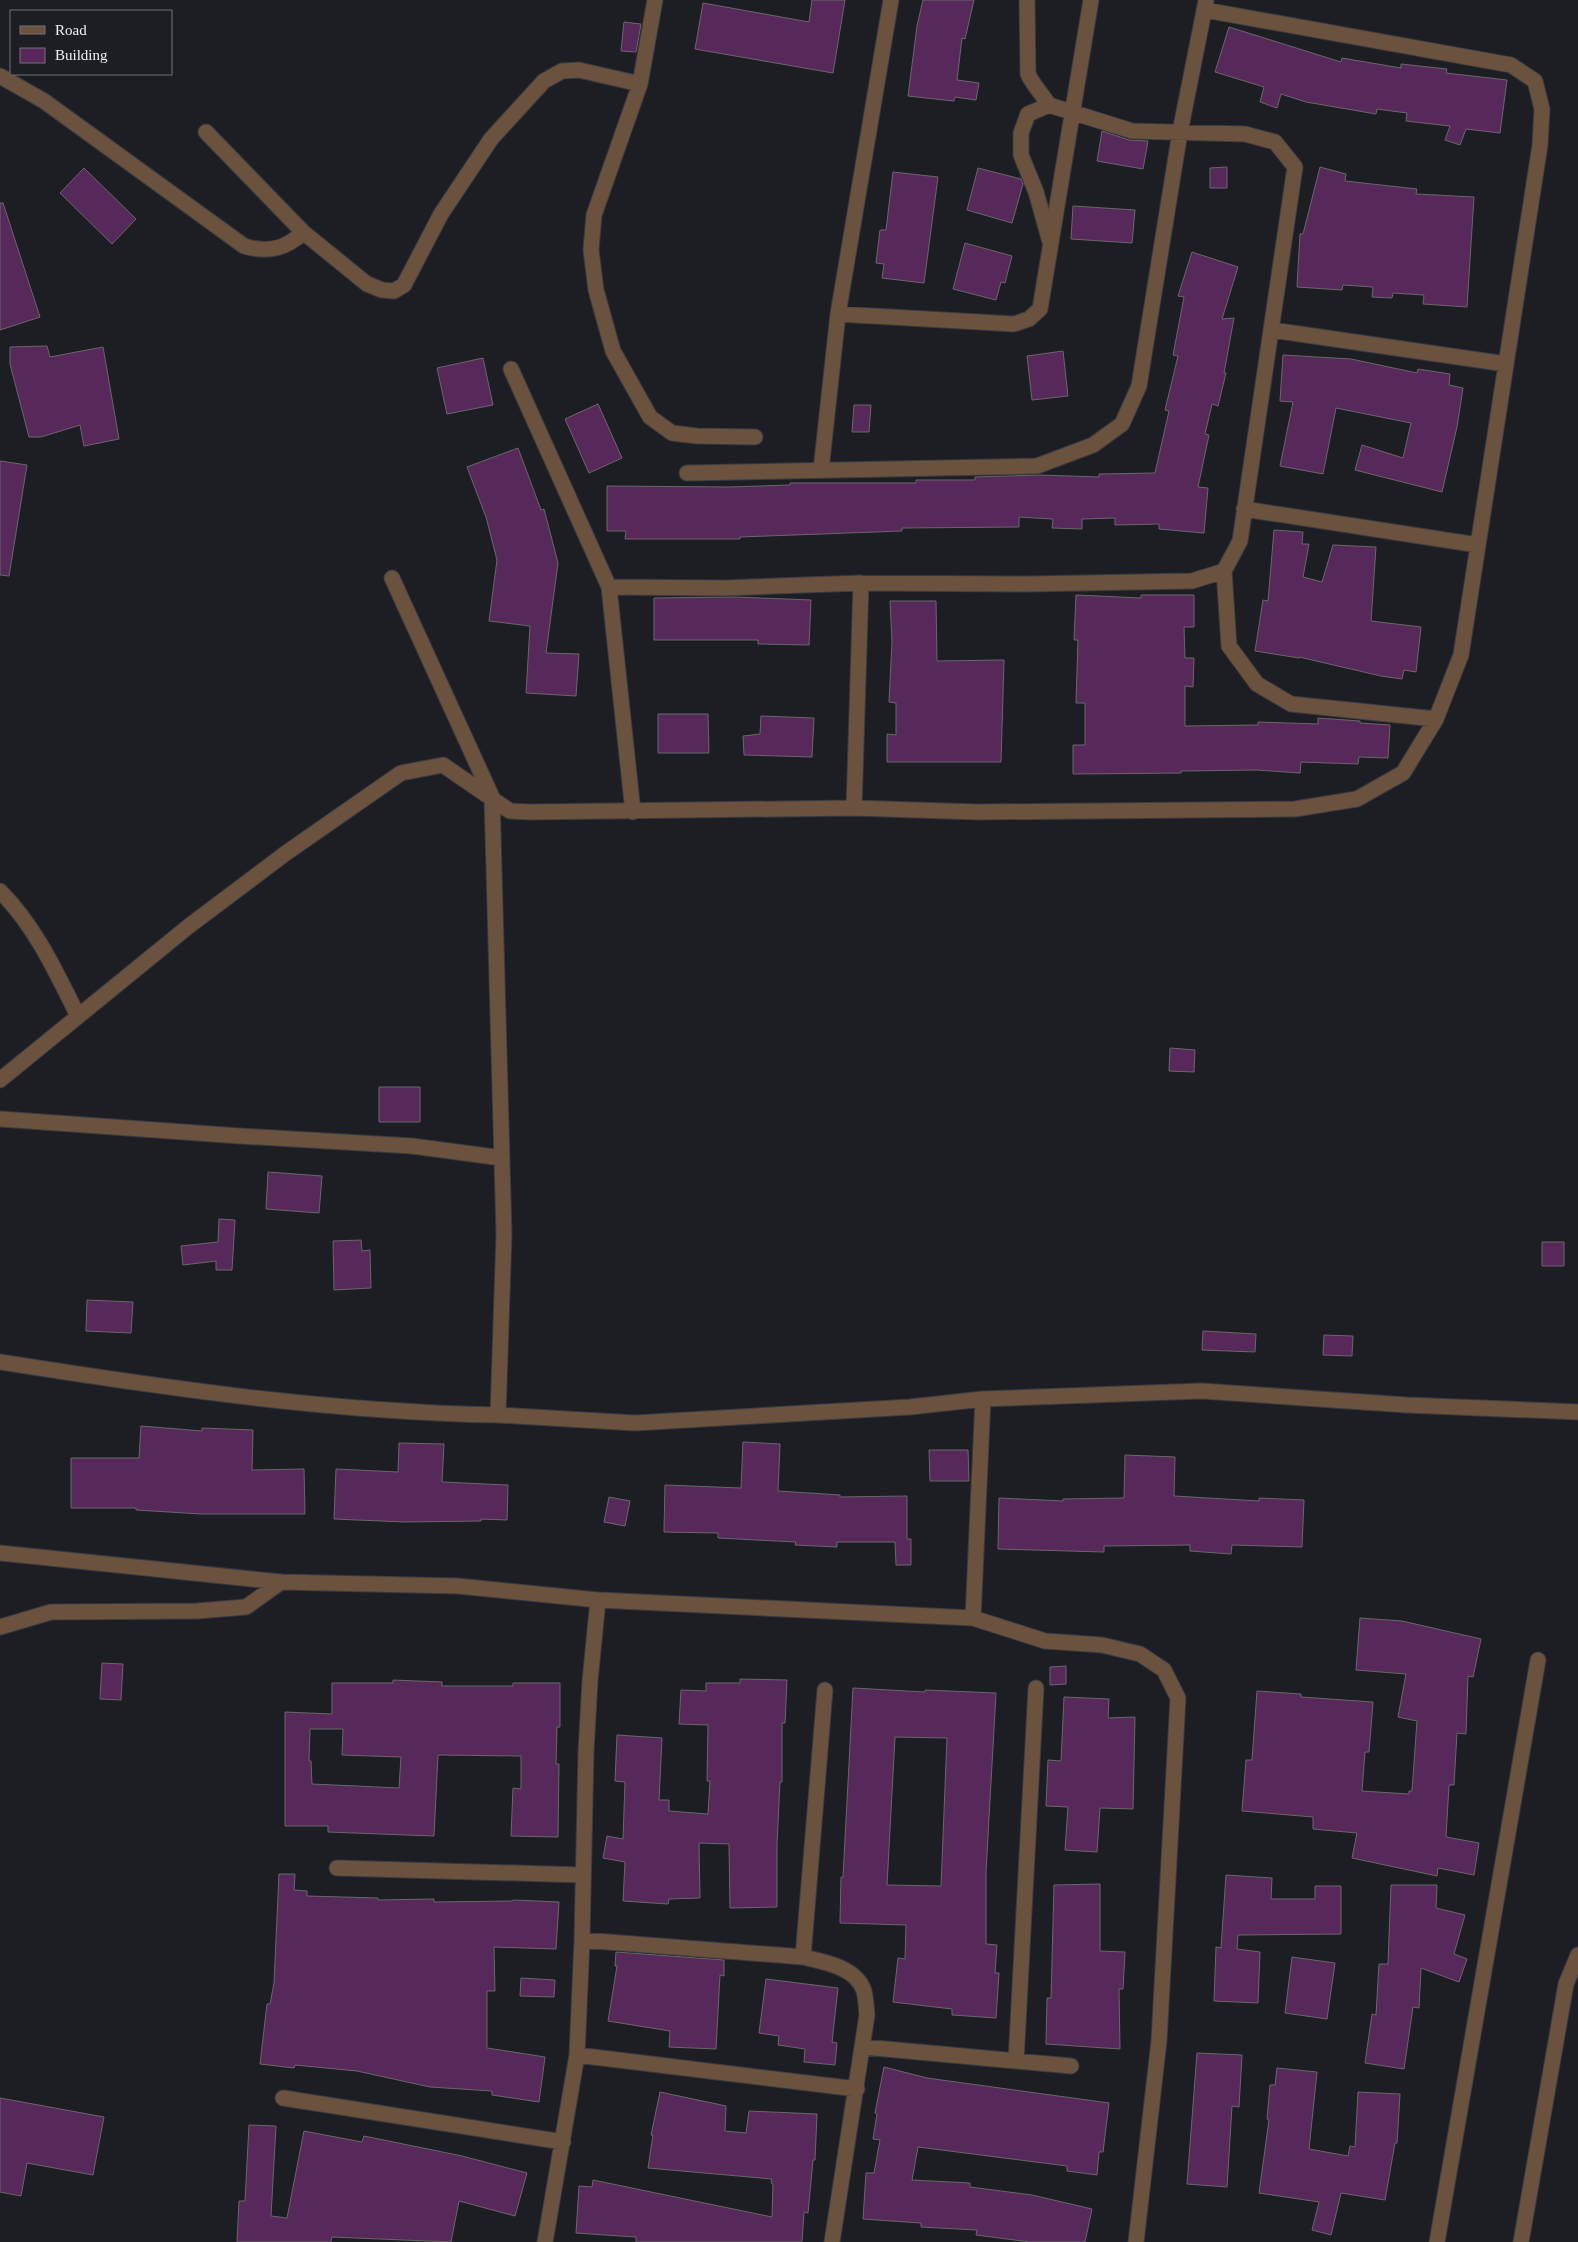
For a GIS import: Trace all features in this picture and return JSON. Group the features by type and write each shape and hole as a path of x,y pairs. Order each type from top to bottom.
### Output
{"street":[{"path":"655,0 640,84 594,215 591,250 596,290 613,351 650,417 672,433 697,436 755,436"},
{"path":"821,470 838,314 891,0"},
{"path":"1027,0 1028,74 1049,105"},
{"path":"838,314 1014,324 1030,319 1040,308 1091,0"},
{"path":"0,1080 189,926 264,870 401,773 443,765 510,811 633,812 854,808 978,812 1295,809 1357,799 1403,773 1436,719 1461,656 1540,146 1542,109 1536,81 1511,65 1206,5 1180,132 1139,386 1122,424 1093,445 1037,466 687,473"},
{"path":"206,132 303,232 367,284 382,290 394,291 404,285 441,214 491,139 544,80 562,71 579,70 640,84"},
{"path":"0,76 44,101 244,246 258,250 272,250 289,244 303,232"},
{"path":"1050,242 1036,192 1020,155 1021,134 1028,114 1049,105 1132,130 1246,134 1275,142 1295,167 1240,541 1224,571 1229,646 1257,684 1290,704 1436,719"},
{"path":"1272,330 1506,364"},
{"path":"511,369 608,587 633,812"},
{"path":"1244,509 1478,545"},
{"path":"608,587 724,588 861,583 1028,584 1192,581 1224,571"},
{"path":"392,578 492,797 504,1234 498,1415"},
{"path":"854,808 861,583"},
{"path":"0,891 14,905 46,952 78,1016"},
{"path":"0,1119 412,1146 502,1158"},
{"path":"0,1362 98,1379 227,1395 351,1407 635,1423 910,1408 983,1399 1202,1391 1407,1405 1578,1412"},
{"path":"973,1618 983,1399"},
{"path":"0,1553 281,1582 458,1586 598,1600 973,1618 1045,1641 1102,1646 1140,1654 1164,1670 1178,1698 1159,2041 1136,2242"},
{"path":"0,1627 51,1612 197,1611 246,1607 281,1582"},
{"path":"545,2242 577,2055 590,1681 598,1600"},
{"path":"1437,2242 1538,1660"},
{"path":"1016,2062 1036,1688"},
{"path":"803,1957 825,1690"},
{"path":"337,1868 584,1875"},
{"path":"582,1940 803,1957 828,1962 850,1972 863,1989 868,2014 832,2242"},
{"path":"1521,2242 1566,1984 1578,1955"},
{"path":"864,2047 1071,2066"},
{"path":"577,2055 857,2089"},
{"path":"283,2098 563,2142"}],"building":[{"path":"812,0 845,0 833,73 695,49 703,3 809,22"},
{"path":"923,0 974,0 965,39 962,38 957,80 979,83 976,100 955,97 954,101 908,96 917,26"},
{"path":"624,22 641,24 636,52 621,51"},
{"path":"1229,27 1341,62 1342,58 1401,68 1401,64 1447,69 1446,73 1507,80 1500,133 1466,129 1460,145 1445,140 1450,126 1406,121 1407,113 1377,109 1376,114 1306,102 1281,94 1277,108 1260,102 1264,87 1215,72"},
{"path":"1102,131 1129,140 1148,141 1143,169 1097,161"},
{"path":"1227,167 1227,188 1210,188 1210,168"},
{"path":"1320,167 1346,174 1345,181 1417,189 1416,194 1474,197 1467,307 1423,304 1424,295 1393,293 1392,298 1372,297 1373,287 1343,285 1342,290 1297,287 1300,234 1303,234"},
{"path":"84,168 136,219 112,244 60,193"},
{"path":"978,168 1021,179 1023,184 1012,223 967,210"},
{"path":"893,172 938,177 924,283 882,278 884,264 876,263 880,230 886,230"},
{"path":"0,203 3,203 40,317 0,330"},
{"path":"1073,206 1135,210 1132,243 1071,239"},
{"path":"965,243 1012,256 1005,283 1001,282 996,300 953,289"},
{"path":"1192,252 1238,267 1222,319 1234,318 1224,373 1226,373 1218,406 1212,404 1205,434 1209,435 1198,487 1208,488 1204,533 1159,529 1159,524 1115,525 1115,518 1082,519 1082,529 1052,528 1053,519 1019,517 1019,527 902,528 902,531 740,537 740,539 625,539 626,531 607,531 607,486 729,487 790,485 790,483 916,483 916,480 975,480 975,477 1039,475 1099,477 1099,474 1155,473 1169,411 1165,410 1178,356 1173,355 1184,297 1178,296"},
{"path":"47,346 50,357 103,347 119,439 84,446 80,425 41,437 29,437 10,364 10,347"},
{"path":"1063,351 1068,396 1032,400 1027,356"},
{"path":"1283,355 1351,359 1417,373 1418,369 1450,374 1449,385 1463,388 1457,427 1442,492 1355,470 1362,445 1403,458 1411,423 1336,408 1323,474 1280,466 1293,402 1280,401"},
{"path":"483,358 493,405 447,414 437,368"},
{"path":"598,404 622,458 589,473 565,419"},
{"path":"854,405 871,405 869,432 852,432"},
{"path":"518,448 541,510 544,509 558,563 546,653 579,654 576,696 526,693 530,626 489,621 497,560 486,517 467,467"},
{"path":"0,461 27,465 9,576 0,575"},
{"path":"1274,530 1303,532 1302,544 1309,544 1303,577 1322,582 1333,545 1376,547 1371,621 1421,627 1416,672 1404,670 1402,679 1299,657 1255,651 1263,600 1268,601"},
{"path":"1076,595 1141,598 1141,595 1194,595 1194,627 1184,627 1185,658 1194,658 1193,687 1185,686 1185,726 1258,725 1258,722 1318,724 1318,718 1390,725 1388,758 1359,757 1358,764 1301,762 1300,773 1257,770 1073,774 1073,745 1085,745 1085,703 1076,703 1078,640 1074,640"},
{"path":"735,597 811,600 809,645 758,644 758,640 654,640 654,598"},
{"path":"890,601 936,601 937,661 1004,660 1001,762 887,762 887,734 896,735 896,703 889,702 892,642"},
{"path":"658,714 708,714 709,753 658,753"},
{"path":"761,716 814,718 812,757 744,755 743,736 760,734"},
{"path":"1170,1048 1195,1050 1194,1072 1169,1071"},
{"path":"379,1087 420,1087 420,1122 379,1122"},
{"path":"268,1172 322,1176 319,1213 266,1209"},
{"path":"219,1219 235,1220 232,1270 216,1270 216,1261 183,1265 181,1246 218,1242"},
{"path":"361,1240 362,1251 370,1250 371,1288 334,1290 333,1241"},
{"path":"1542,1242 1564,1242 1564,1266 1542,1266"},
{"path":"87,1300 133,1302 131,1333 86,1331"},
{"path":"1203,1331 1256,1334 1255,1352 1202,1350"},
{"path":"1324,1335 1353,1336 1352,1356 1323,1355"},
{"path":"141,1426 202,1431 202,1428 253,1430 252,1470 304,1469 305,1514 201,1514 136,1510 136,1508 71,1508 71,1458 139,1458"},
{"path":"743,1442 780,1444 778,1491 840,1495 840,1497 907,1496 907,1539 911,1539 911,1565 896,1565 895,1542 837,1542 837,1547 795,1545 796,1542 718,1538 718,1533 664,1532 665,1485 741,1488"},
{"path":"399,1443 444,1444 442,1482 508,1485 507,1520 481,1519 481,1521 405,1522 334,1519 336,1469 398,1472"},
{"path":"929,1450 968,1450 969,1481 930,1481"},
{"path":"1125,1455 1175,1457 1174,1496 1259,1501 1259,1498 1304,1500 1302,1547 1232,1545 1231,1554 1190,1551 1190,1545 1104,1546 1104,1552 998,1549 999,1498 1063,1501 1063,1499 1124,1498"},
{"path":"609,1497 630,1501 625,1526 604,1522"},
{"path":"1360,1618 1402,1621 1481,1639 1473,1677 1468,1676 1466,1734 1457,1733 1454,1785 1449,1785 1446,1837 1479,1843 1474,1875 1438,1868 1437,1876 1352,1858 1357,1833 1313,1829 1313,1817 1242,1811 1246,1760 1252,1760 1257,1691 1301,1694 1301,1697 1373,1702 1369,1752 1365,1752 1362,1791 1409,1794 1409,1791 1412,1791 1417,1721 1398,1717 1406,1674 1356,1670"},
{"path":"102,1663 123,1664 121,1700 100,1699"},
{"path":"1066,1666 1066,1684 1050,1685 1050,1667"},
{"path":"740,1679 787,1680 785,1723 782,1723 782,1782 780,1782 777,1843 777,1907 730,1908 729,1844 699,1843 700,1898 669,1899 668,1904 623,1901 625,1862 603,1858 607,1836 623,1839 625,1782 615,1781 617,1735 662,1738 659,1800 669,1800 669,1811 708,1814 710,1781 707,1781 708,1725 679,1724 681,1690 706,1691 706,1683 740,1683"},
{"path":"393,1680 442,1682 442,1686 513,1686 513,1683 560,1683 560,1727 557,1727 556,1764 559,1764 558,1837 511,1836 513,1788 521,1789 521,1756 438,1755 434,1836 328,1832 328,1826 285,1826 285,1712 332,1714 332,1683 393,1683","holes":["310,1729 343,1729 342,1755 401,1757 399,1788 312,1784 311,1761 309,1761"]},
{"path":"853,1688 996,1693 986,1872 986,1944 997,1945 995,1973 999,1973 996,2018 952,2015 952,2009 893,2002 898,1958 905,1959 906,1925 840,1923 841,1877 843,1877","holes":["895,1737 947,1738 941,1886 887,1885"]},
{"path":"1064,1697 1109,1699 1108,1718 1135,1717 1133,1809 1100,1808 1097,1852 1065,1850 1068,1807 1046,1806 1048,1760 1061,1761"},
{"path":"279,1874 295,1874 294,1890 307,1891 307,1896 378,1898 378,1900 434,1899 434,1902 513,1900 559,1902 556,1949 494,1947 495,1991 487,1991 487,2048 545,2057 539,2102 492,2095 492,2091 430,2087 357,2071 295,2065 294,2068 260,2064 267,2004 270,2004 274,1983"},
{"path":"1226,1875 1272,1878 1271,1899 1315,1899 1315,1886 1341,1886 1341,1934 1238,1935 1237,1949 1260,1952 1258,2003 1214,2001 1216,1947 1221,1948"},
{"path":"1100,1884 1100,1951 1125,1952 1123,1989 1119,1989 1120,2049 1046,2044 1047,1998 1051,1998 1054,1885"},
{"path":"1391,1885 1437,1885 1436,1908 1465,1915 1454,1954 1467,1959 1459,1982 1421,1968 1419,2008 1413,2007 1404,2069 1365,2063 1372,2014 1376,2015 1379,1964 1388,1964"},
{"path":"616,1952 724,1960 724,1976 720,1975 716,2049 669,2047 670,2031 608,2021 617,1966 615,1966"},
{"path":"1292,1957 1335,1963 1327,2019 1285,2013"},
{"path":"521,1978 555,1980 554,1997 520,1996"},
{"path":"766,1979 838,1988 832,2042 837,2043 835,2065 804,2062 805,2049 778,2045 779,2036 759,2033"},
{"path":"1197,2053 1242,2055 1239,2107 1232,2106 1227,2187 1187,2184"},
{"path":"884,2067 927,2078 1109,2103 1103,2152 1099,2152 1097,2175 1067,2171 1067,2166 918,2147 912,2180 970,2183 970,2187 1032,2195 1092,2209 1085,2242 1030,2242 976,2235 977,2230 921,2227 921,2223 863,2219 866,2173 874,2173 880,2140 873,2139 877,2114 875,2113"},
{"path":"1277,2068 1317,2072 1309,2149 1348,2156 1350,2146 1355,2147 1358,2092 1400,2094 1397,2143 1395,2143 1385,2200 1341,2193 1331,2235 1312,2230 1319,2202 1259,2193 1269,2120 1267,2119 1270,2085 1275,2085"},
{"path":"660,2092 726,2106 725,2131 746,2133 749,2111 817,2114 815,2160 813,2160 808,2213 804,2212 802,2242 636,2242 636,2237 576,2233 579,2186 592,2187 593,2180 772,2217 772,2179 648,2168 653,2135 651,2135"},
{"path":"0,2098 104,2117 93,2175 27,2163 21,2196 0,2192"},
{"path":"249,2125 276,2126 271,2216 287,2218 304,2131 362,2142 364,2136 462,2156 527,2173 515,2216 459,2201 451,2242 332,2237 331,2242 237,2242 239,2201 245,2201"}]}
